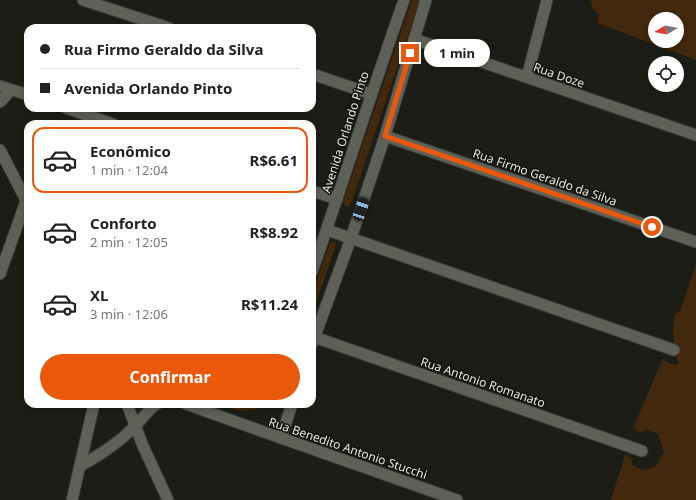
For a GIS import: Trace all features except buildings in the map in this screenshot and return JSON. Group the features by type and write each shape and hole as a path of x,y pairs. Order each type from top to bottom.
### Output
{"street":[{"path":"83,0 157,24"},
{"name":"Avenida Orlando Pinto","path":"316,261 371,94 404,0"},
{"path":"316,333 351,238 385,136 426,0"},
{"path":"527,77 547,0"},
{"name":"Rua Doze","path":"414,39 696,135"},
{"path":"316,75 371,94"},
{"path":"0,86 24,94"},
{"path":"0,102 11,90"},
{"path":"78,112 101,120"},
{"name":"Rua Firmo Geraldo da Silva","path":"385,136 696,242"},
{"path":"0,150 24,196"},
{"path":"316,192 337,199"},
{"path":"0,274 24,210"},
{"path":"327,230 674,350"},
{"name":"Rua Antonio Romanato","path":"316,342 642,451"},
{"path":"72,500 93,408"},
{"path":"128,408 168,500"},
{"path":"80,466 100,455 117,443 152,408"},
{"name":"Rua Benedito Antonio Stucchi","path":"197,408 458,500"},
{"path":"281,438 291,408"}],"shaded area":[{"path":"412,0 420,0 350,207 345,206 343,202"},
{"path":"591,0 696,0 696,60 664,48 684,48 684,12 648,12 648,42 597,23 599,15 592,7"},
{"path":"335,241 336,245 316,303 316,283 330,242"},
{"path":"696,264 696,500 611,500 625,455 631,458 633,466 645,470 656,466 664,452 658,434 647,430 638,432 633,428 663,358 670,364 678,365 672,335 674,316 681,309"},
{"path":"231,408 259,408 254,410 240,411"}],"route":[{"path":"410,53 385,136 652,227"}]}
